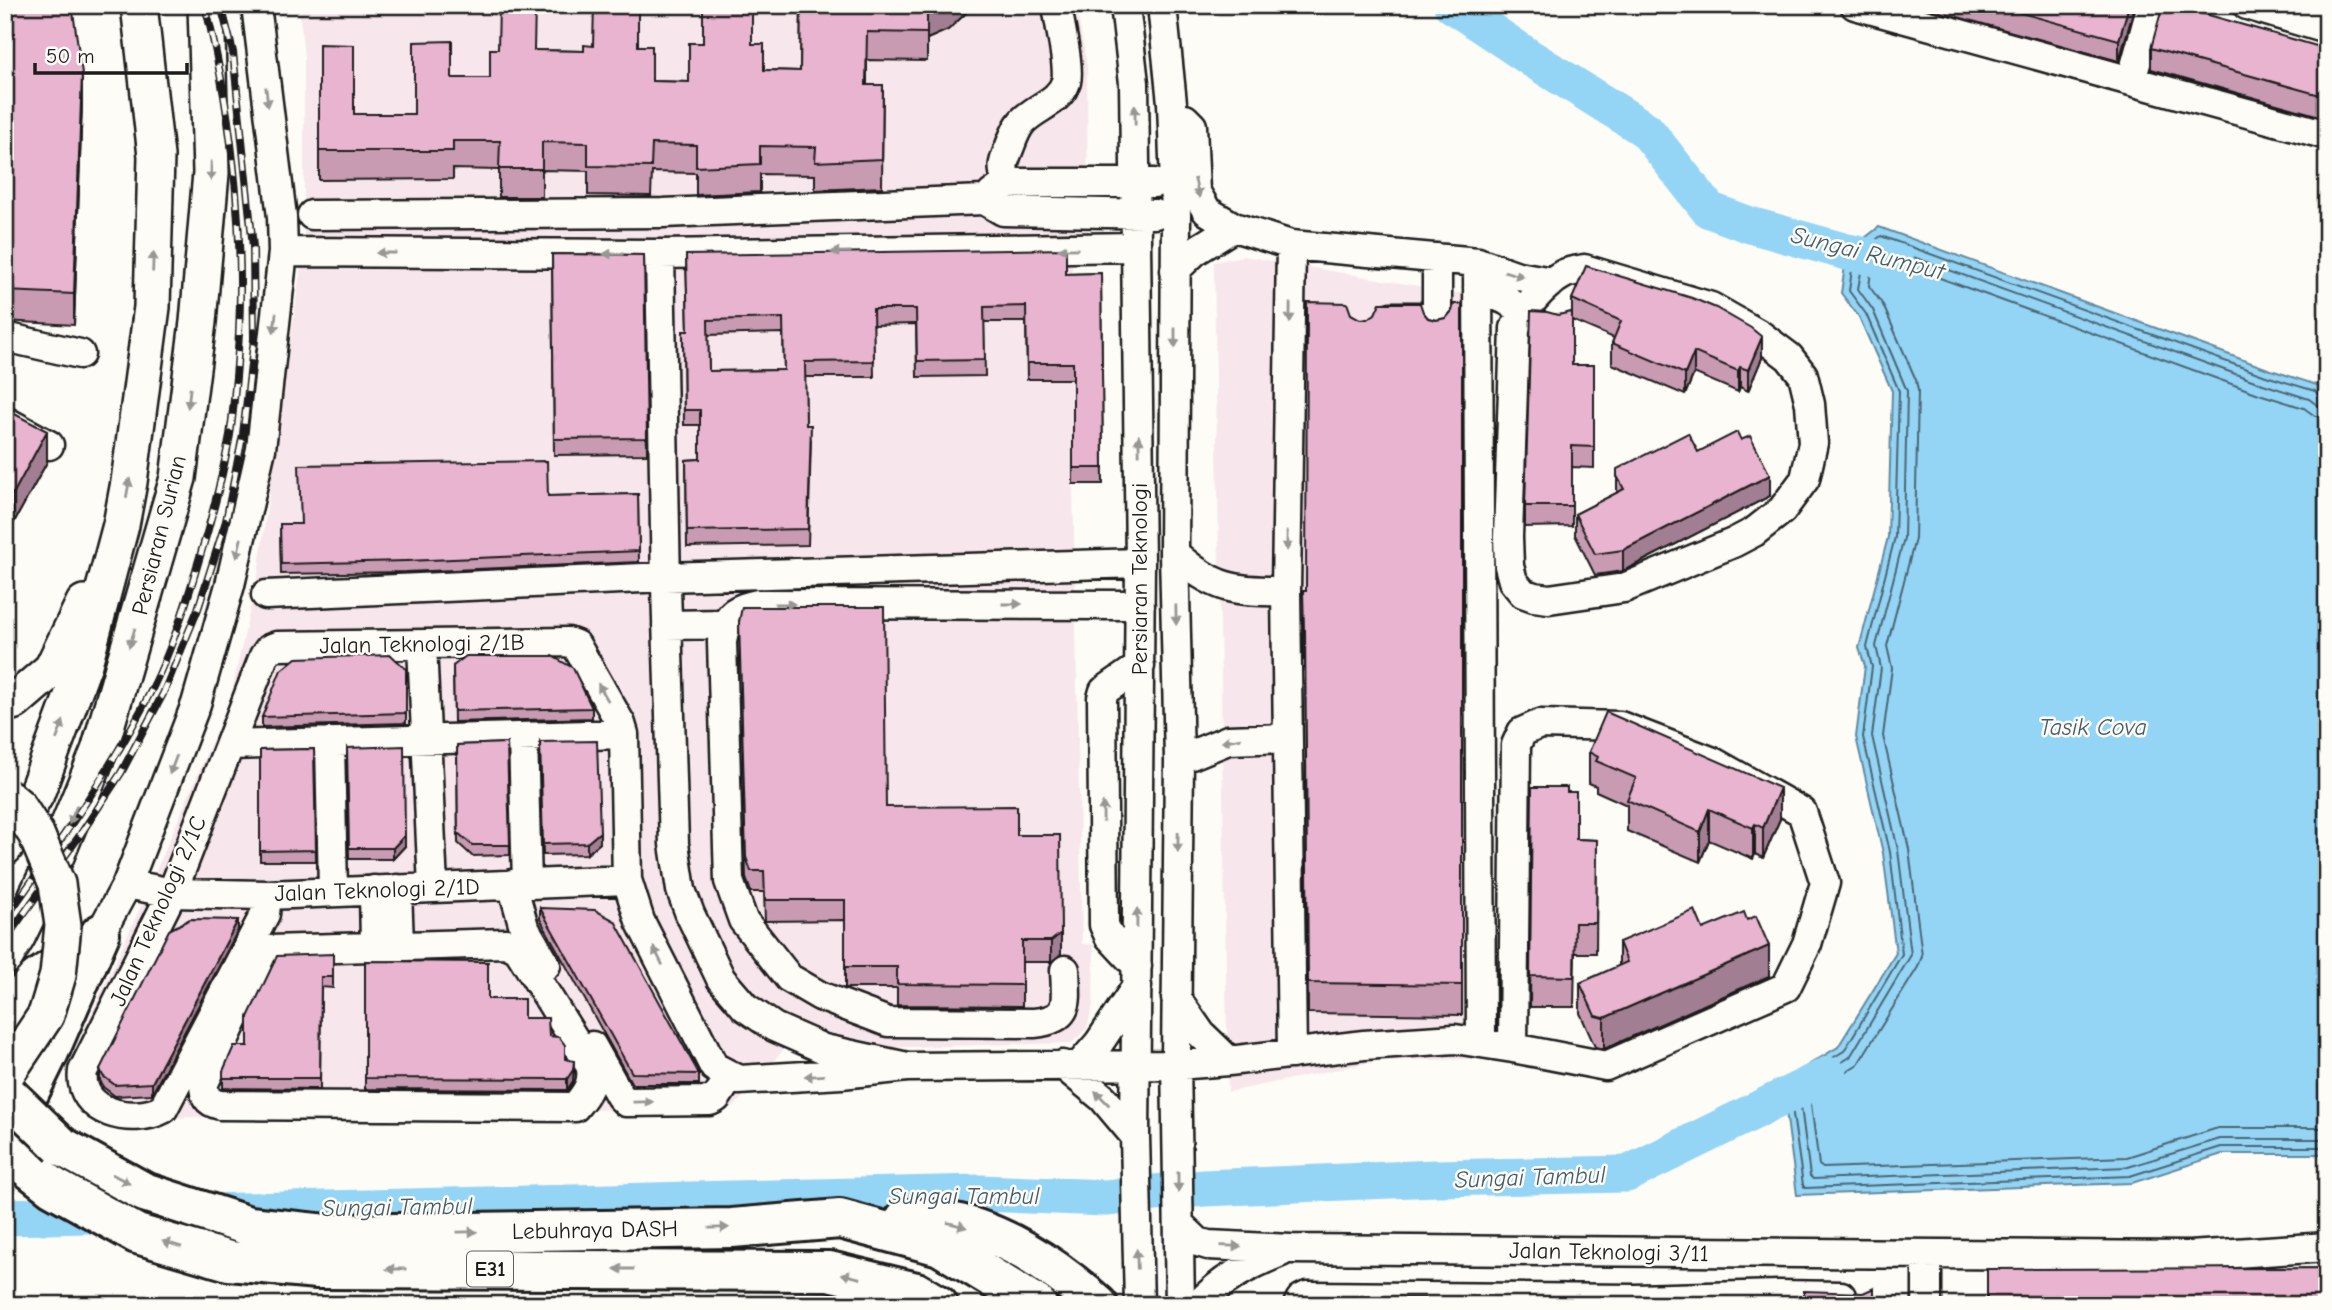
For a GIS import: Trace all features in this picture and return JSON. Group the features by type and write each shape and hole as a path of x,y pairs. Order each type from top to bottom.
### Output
{"highway":[{"path":"5,1142 49,1052 100,934"},
{"name":"Lebuhraya DASH","path":"5,1091 61,1146 73,1153 144,1192 248,1226 326,1234 732,1228 840,1219 940,1246 1037,1305"},
{"name":"Lebuhraya DASH","path":"5,1150 53,1187 138,1234 229,1261 317,1269 829,1271 916,1292 938,1305"},
{"path":"840,1219 939,1220 988,1233 1037,1257 1098,1305"}],"main road":[{"name":"Persiaran Surian","path":"5,847 15,796 84,664 130,482 152,307 156,156 139,5"},
{"name":"Persiaran Surian","path":"5,957 18,937 56,856 99,751 178,478 198,322 211,173 206,5"},
{"path":"5,705 15,701 52,669 121,525"},
{"path":"5,1076 46,1015 58,975 63,925 57,884 36,834 18,806 15,796 99,751"},
{"path":"5,1021 36,978 100,934"}],"street":[{"path":"100,934 127,884 196,704 230,585 261,449 283,252 282,217 256,5"},
{"path":"1007,183 1002,167 1014,133 1023,120 1049,104 1060,93 1066,81 1057,5"},
{"name":"Persiaran Teknologi","path":"1125,5 1134,83 1136,183 1140,666 1135,1145 1139,1305"},
{"name":"Persiaran Teknologi","path":"1162,5 1172,103 1175,183 1174,553 1179,760 1176,998 1180,1305"},
{"path":"1855,5 2327,135"},
{"path":"2131,81 2152,5"},
{"path":"2247,5 2327,29"},
{"path":"1172,103 1192,126 1195,191 1207,211 1234,227 1291,245 1437,258 1478,275 1506,300 1538,296 1564,274 1584,269 1711,307 1760,335 1789,357 1803,375 1810,404 1813,443 1805,479 1782,510 1754,532 1732,543 1624,588 1549,599 1523,593 1513,581 1509,566 1508,537 1515,328 1538,296"},
{"path":"984,200 1007,183 1175,183"},
{"path":"313,215 663,214 984,200 1003,211 1175,214"},
{"path":"1175,270 1195,251 1234,227"},
{"path":"1291,245 1286,591 1292,1054"},
{"path":"283,252 660,254 1136,247"},
{"path":"660,254 665,577 674,844 681,890 721,979 745,1007 774,1027 824,1049 907,1067"},
{"path":"1366,320 1372,317 1437,326 1437,258"},
{"path":"1478,275 1518,276 1556,319"},
{"path":"1478,275 1481,1043"},
{"path":"5,337 80,354"},
{"path":"5,421 49,445"},
{"path":"1174,553 1206,579 1228,588 1286,591"},
{"path":"266,595 665,577 1140,563"},
{"path":"1065,970 1064,1009 1055,1018 1034,1023 888,1022 820,996 789,978 743,920 729,881 722,642 725,624 730,615 743,606 758,604 1140,605"},
{"path":"667,625 725,624"},
{"name":"Jalan Teknologi 2/1B","path":"269,649 277,646 568,642 576,645 621,724 624,734"},
{"path":"422,645 433,888"},
{"name":"Jalan Teknologi 2/1C","path":"267,895 265,914 163,1109 149,1114 106,1112 91,1100 83,1088 83,1071 172,893 269,649"},
{"path":"1072,1065 1099,1043 1137,976 1104,925 1102,698 1104,691 1140,666"},
{"path":"230,745 624,734 628,880 640,921 714,1067 739,1080 907,1067 1177,1065 1364,1045 1455,1039 1606,1066 1786,986 1807,944 1825,883 1802,812 1713,762 1620,726 1540,724 1522,732 1516,745 1513,1048"},
{"path":"523,737 520,884 524,927 620,1096 626,1102 710,1101 716,1098 730,1077"},
{"path":"1179,760 1228,740 1287,738"},
{"path":"330,742 333,892"},
{"name":"Jalan Teknologi 2/1D","path":"127,884 172,893 267,895 628,880"},
{"path":"386,890 387,946"},
{"path":"506,943 518,949 590,1065 591,1080 585,1095 575,1107 220,1105 207,1099 204,1083 263,957 270,950 387,946 506,943"},
{"path":"1176,998 1201,1034 1229,1061"},
{"path":"1072,1065 1103,1098 1135,1145"},
{"name":"Jalan Teknologi 3/11","path":"1178,1219 1198,1242 1208,1245 1291,1249 2189,1256 2327,1247"},
{"path":"1198,1305 1222,1282 1250,1265 1291,1249"},
{"path":"1927,1255 1927,1305"},
{"path":"1298,1305 1301,1299 1307,1296 1458,1301 1635,1302 1863,1297"}],"shaded area":[{"path":"299,5 1076,5 1087,66 1088,262 1072,262 1072,288 1101,289 1103,484 1073,484 1082,944 1094,945 1093,1004 1087,1028 1072,1043 783,1050 734,1107 99,1119 67,1067 141,906 230,699 258,574 304,244 304,58"},
{"path":"1243,256 1488,298 1480,1059 1377,1061 1228,1092 1214,262"}],"water":[{"name":"Tasik Cova","path":"1879,227 2320,386 2327,395 2327,1154 2222,1154 2132,1183 1797,1195 1782,1081 1838,1047 1896,953 1883,853 1856,737 1865,666 1859,648 1888,537 1892,391 1859,317 1841,293 1847,252"}],"building":[{"path":"5,5 72,5 82,73 74,294 5,291 11,76 5,41"},
{"path":"499,5 535,5 534,50 584,51 584,45 593,46 594,5 638,5 638,46 652,46 652,81 689,82 689,43 703,43 703,5 752,5 752,44 764,44 764,70 800,71 801,5 940,5 927,11 927,33 867,32 866,85 883,85 882,159 815,162 816,147 760,146 760,164 696,167 696,145 652,144 651,167 588,166 588,143 542,142 542,169 499,169 500,141 453,141 453,151 319,151 319,44 354,45 354,114 414,114 414,42 452,41 452,78 490,78 490,49 498,49"},
{"path":"1992,5 2129,5 2119,40"},
{"path":"2163,5 2174,5 2327,49 2327,97 2151,48"},
{"path":"1066,249 1066,274 1101,273 1103,468 1073,468 1073,363 1027,363 1026,306 984,307 985,360 917,361 916,309 873,309 874,361 805,362 806,425 811,425 808,529 687,531 686,460 700,459 700,410 684,410 683,331 688,331 686,255","holes":["783,318 784,370 709,371 708,320"]},
{"path":"552,254 644,255 647,438 554,439"},
{"path":"1586,266 1692,298 1751,328 1762,337 1748,370 1740,367 1738,371 1694,352 1685,374 1612,343 1621,321 1572,299"},
{"path":"1307,302 1347,303 1351,314 1360,319 1367,319 1375,314 1380,303 1420,303 1428,318 1436,320 1446,318 1454,304 1462,304 1462,985 1308,983 1303,591 1306,591"},
{"path":"1531,311 1558,315 1572,312 1572,365 1594,365 1594,447 1572,446 1572,506 1525,506"},
{"path":"5,409 47,431 13,494 5,490"},
{"path":"1737,432 1741,440 1750,436 1770,475 1623,550 1595,554 1575,514 1624,489 1617,476 1617,469 1688,433 1698,452"},
{"path":"547,461 548,496 638,494 639,551 281,564 280,524 301,524 299,465"},
{"path":"742,607 884,607 886,807 1017,806 1017,835 1060,835 1061,933 1051,941 1022,941 1022,985 897,984 897,967 845,967 845,900 765,900 764,871 751,871 746,857 739,622"},
{"path":"391,655 406,669 406,713 262,717 281,670 296,658"},
{"path":"466,656 552,656 573,668 592,708 454,711 453,666"},
{"path":"1606,712 1780,788 1763,828 1755,824 1753,828 1709,809 1700,832 1627,800 1636,778 1596,761 1598,757 1589,752"},
{"path":"597,741 600,832 587,843 543,844 540,742"},
{"path":"507,743 510,845 472,845 458,833 457,745"},
{"path":"404,746 405,835 393,848 349,848 347,748"},
{"path":"314,749 316,850 260,851 260,750"},
{"path":"1532,787 1567,787 1567,792 1576,792 1576,839 1597,840 1596,923 1575,923 1574,977 1530,976"},
{"path":"540,908 595,910 615,921 699,1074 632,1073"},
{"path":"1695,910 1703,929 1744,912 1747,920 1756,916 1769,946 1604,1018 1595,1016 1580,983 1627,962 1619,942"},
{"path":"190,919 238,920 152,1083 115,1085 103,1076 100,1069 169,930"},
{"path":"333,954 333,977 321,977 320,1078 223,1078 223,1071 234,1046 248,1046 248,1017 277,956"},
{"path":"365,961 488,962 488,999 524,999 524,1018 548,1018 549,1036 559,1037 565,1045 565,1059 574,1061 573,1070 567,1079 365,1078"},
{"path":"2327,1268 2327,1305 1987,1305 1987,1269"},
{"path":"1874,1288 1874,1305 1804,1305 1804,1291 1863,1293"},
{"path":"1351,1297 1425,1298 1425,1305 1351,1305"}],"waterway":[{"name":"Sungai Rumput","path":"1452,5 1646,130 1709,210 1750,225 1847,252 1896,262"},
{"name":"Sungai Tambul","path":"5,1217 980,1193 1106,1198 1204,1188 1436,1178 1627,1174 1828,1075"}],"railway":[{"path":"5,919 102,777 153,687 189,595 223,468 231,428 236,377 239,237 231,143 205,5"},
{"path":"5,940 121,773 163,694 198,609 226,521 243,434 254,339 253,247 233,52 221,5"}]}
